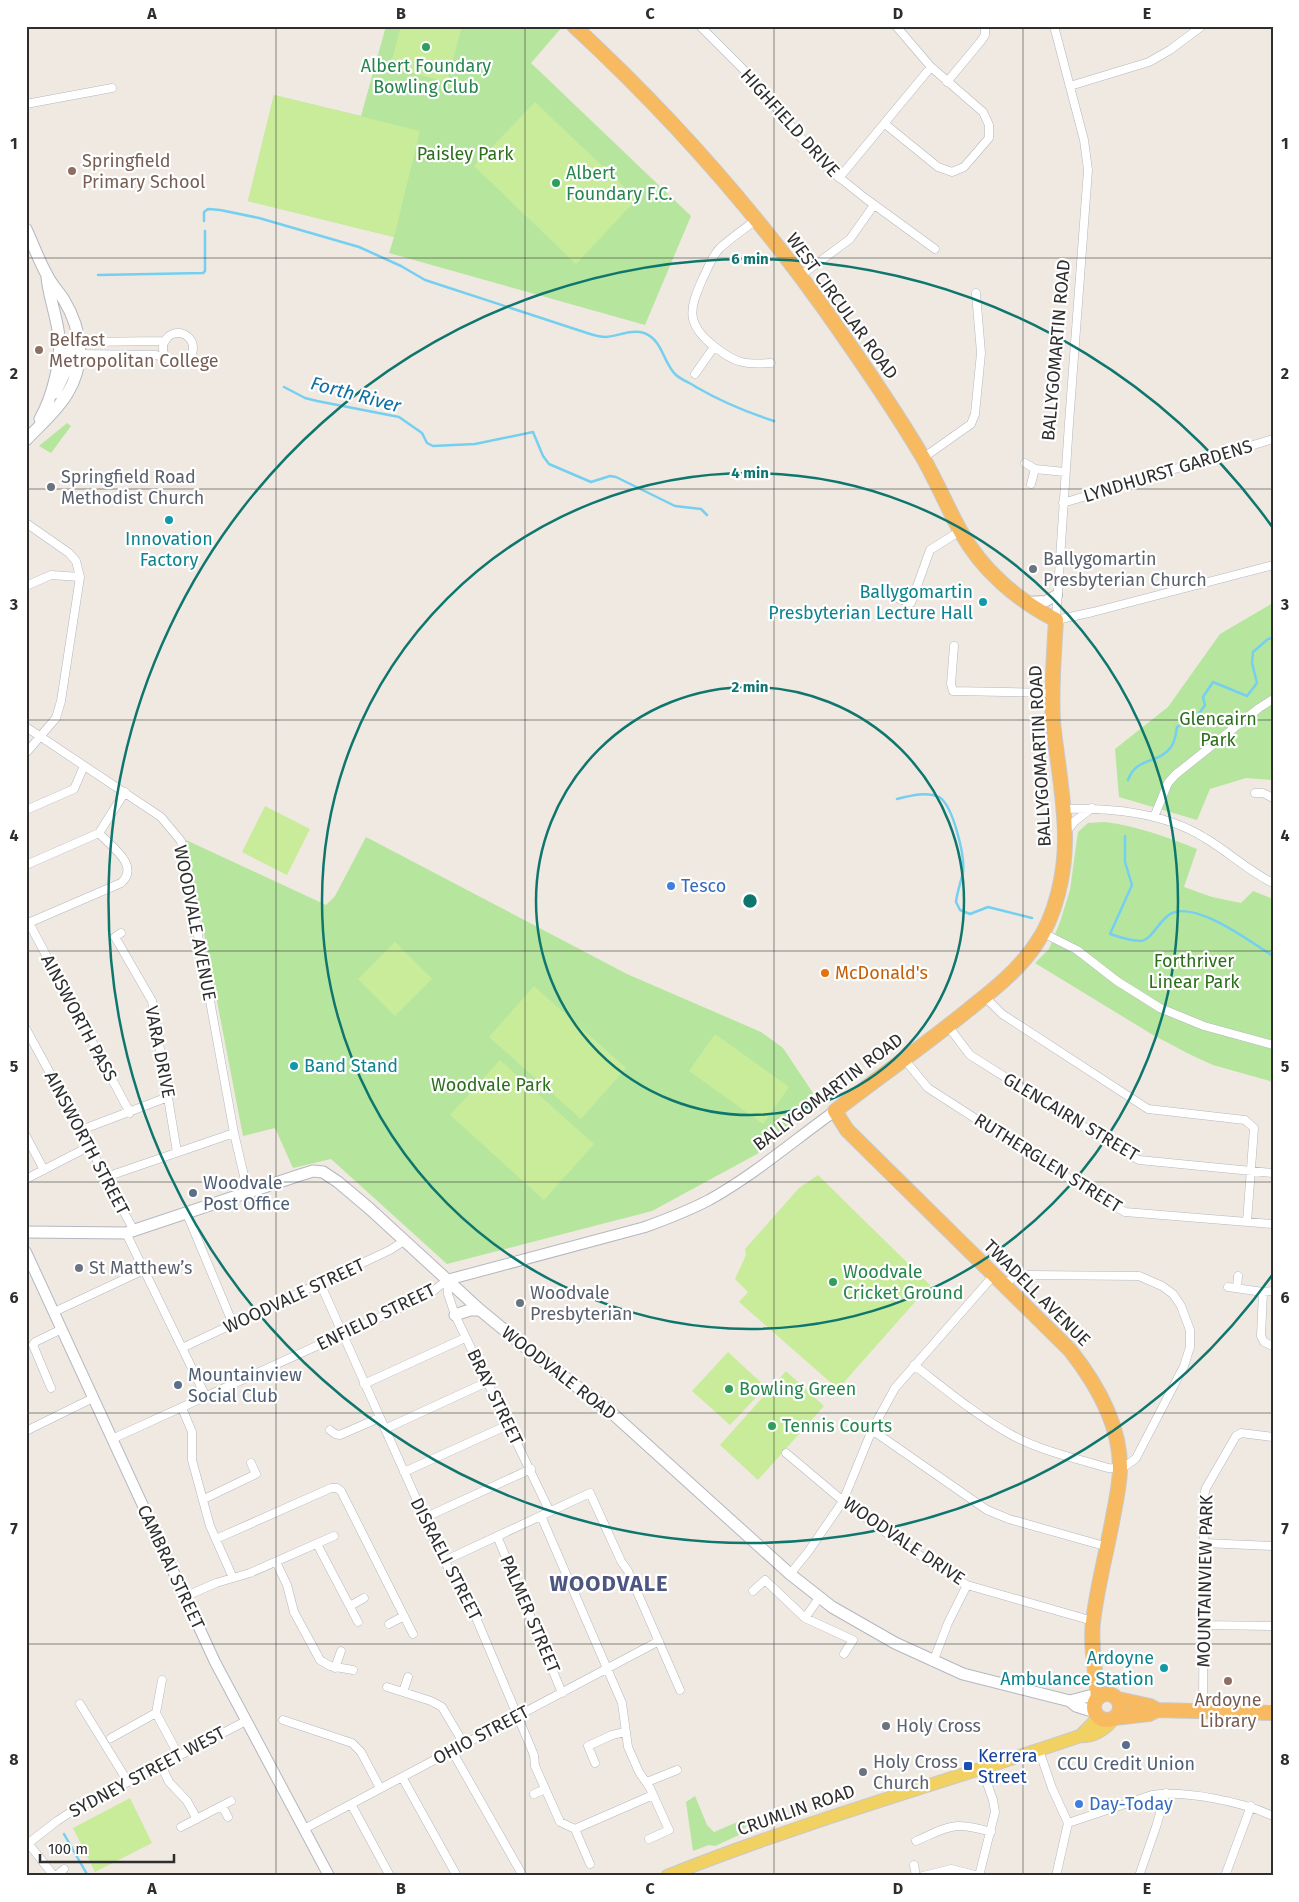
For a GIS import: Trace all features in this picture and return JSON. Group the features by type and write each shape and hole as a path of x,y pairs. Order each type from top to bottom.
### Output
{"highway":[{"name":"WEST CIRCULAR ROAD","path":"574,26 628,77 712,166 800,276 880,391 923,458 960,531 972,549 991,572 1025,602 1056,620"},
{"name":"BALLYGOMARTIN ROAD","path":"835,1111 985,997 1030,953 1043,934 1055,901 1062,870 1064,834 1053,722 1056,620"},
{"name":"TWADELL AVENUE","path":"835,1111 847,1130 1070,1350 1084,1367 1110,1418 1118,1443 1120,1469 1108,1547 1093,1621 1091,1645 1095,1664 1097,1706"},
{"name":"TWADELL AVENUE","path":"1095,1664 1103,1680 1117,1698"},
{"path":"1157,1710 1150,1706 1105,1694 1097,1706 1106,1720 1149,1714 1157,1710 1273,1712"},
{"path":"1114,1718 1120,1709 1117,1698"}],"main road":[{"path":"26,229 46,275 64,300 76,322 80,342 58,364 48,405 29,437"},
{"path":"29,437 57,408 68,392 78,371 59,337 46,275"},
{"name":"WOODVALE ROAD","path":"26,1232 130,1232 313,1171 323,1172 370,1209 480,1310 613,1414 790,1574 820,1598 866,1628 934,1662 982,1680 1070,1701 1076,1706 1097,1706"},
{"path":"454,1315 470,1310 480,1310"},
{"name":"CRUMLIN ROAD","path":"1080,1736 1097,1706"},
{"name":"CRUMLIN ROAD","path":"667,1876 809,1825 1080,1736 1085,1737 1108,1726 1114,1718"}],"street":[{"name":"HIGHFIELD DRIVE","path":"700,26 743,69 826,166 874,205 935,249"},
{"path":"885,124 938,167 952,172 964,167 989,138 989,125 983,112 931,67 896,26"},
{"path":"947,82 981,41 985,35 985,26"},
{"name":"BALLYGOMARTIN ROAD","path":"1054,26 1084,140 1088,170 1065,472 1056,620"},
{"path":"1070,86 1149,62 1170,50 1202,26"},
{"path":"839,178 931,67"},
{"path":"26,104 112,88"},
{"path":"800,276 850,239 874,205"},
{"path":"756,220 720,249 711,261 693,300 691,312 698,332 714,347 736,362 751,365 771,362"},
{"path":"923,458 971,424 975,414 981,353 976,293"},
{"path":"69,353 156,356 177,363 190,357 193,348 190,339 182,333 172,334 165,341 163,350 168,359"},
{"path":"80,342 165,341"},
{"path":"695,374 714,347"},
{"name":"LYNDHURST GARDENS","path":"1063,503 1273,439"},
{"path":"1025,463 1035,469 1065,472"},
{"path":"1031,484 1035,469"},
{"path":"26,523 69,553 76,562 80,577 61,701 56,718 26,753"},
{"path":"891,596 911,603 930,550 960,531"},
{"path":"1056,620 1094,612 1273,565"},
{"path":"26,586 51,574 80,577"},
{"path":"1025,602 1046,602 1057,595"},
{"path":"954,646 951,684 953,691 1053,693"},
{"path":"1154,817 1168,783 1175,775 1258,708 1273,699"},
{"name":"WOODVALE AVENUE","path":"26,727 161,817 181,841 234,1133 248,1193"},
{"path":"26,810 74,789 84,766"},
{"path":"26,865 98,833 125,792"},
{"path":"1255,793 1263,793 1273,798"},
{"path":"1063,809 1092,808 1115,810 1154,817 1205,838 1238,862 1273,883"},
{"path":"1064,834 1075,821 1092,808"},
{"path":"28,924 121,883 127,878 127,862 98,833"},
{"name":"AINSWORTH PASS","path":"28,924 130,1113"},
{"name":"VARA DRIVE","path":"121,933 115,937 152,1001 177,1152"},
{"path":"1043,934 1077,950 1117,981 1160,1008 1204,1026 1273,1045"},
{"path":"985,997 1002,1014 1148,1109 1245,1120 1254,1128 1247,1222"},
{"name":"GLENCAIRN STREET","path":"948,1026 970,1055 1139,1160 1273,1173"},
{"name":"AINSWORTH STREET","path":"26,1029 106,1177 144,1270 206,1397"},
{"name":"RUTHERGLEN STREET","path":"904,1059 928,1088 1068,1178 1125,1212 1273,1224"},
{"path":"82,1130 168,1097"},
{"name":"BALLYGOMARTIN ROAD","path":"447,1280 645,1227 676,1215 710,1199 741,1180 835,1111"},
{"path":"106,1177 234,1133"},
{"path":"26,1136 44,1170"},
{"path":"26,1179 90,1146"},
{"path":"187,1214 233,1324"},
{"name":"WOODVALE STREET","path":"182,1348 390,1250 404,1241"},
{"name":"CAMBRAI STREET","path":"26,1252 215,1662 329,1876"},
{"path":"54,1312 144,1270"},
{"path":"790,1574 808,1552 843,1501 872,1430 895,1388 914,1365 999,1280 1029,1275 1139,1276 1162,1286 1172,1294 1182,1306 1190,1330 1190,1347 1184,1366 1136,1458 1120,1469 1108,1468 1066,1456 1035,1446 1011,1434 968,1407 914,1365"},
{"path":"1238,1276 1233,1288 1263,1292 1273,1290"},
{"name":"BRAY STREET","path":"447,1280 448,1294 454,1315 550,1512"},
{"name":"ENFIELD STREET","path":"112,1439 342,1335 432,1292 447,1280"},
{"name":"DISRAELI STREET","path":"320,1283 444,1561 466,1594 534,1755 535,1766 560,1822 575,1829"},
{"path":"1263,1292 1261,1336 1264,1342 1273,1346"},
{"path":"51,1388 33,1346 35,1342 62,1329"},
{"path":"364,1384 465,1338"},
{"path":"385,1429 488,1382"},
{"path":"26,1431 93,1398"},
{"path":"182,1408 192,1432 192,1460 210,1526 233,1578"},
{"path":"330,1430 340,1435 379,1418"},
{"path":"404,1472 508,1425"},
{"path":"872,1430 987,1510 1009,1519 1108,1547"},
{"name":"MOUNTAINVIEW PARK","path":"1202,1710 1204,1543 1202,1499 1206,1488 1236,1436 1241,1433 1273,1437"},
{"name":"WOODVALE DRIVE","path":"786,1453 843,1501 888,1534 940,1569 967,1584 1093,1621"},
{"path":"204,1499 256,1474 251,1463"},
{"path":"424,1518 531,1470"},
{"path":"216,1539 331,1488 337,1488 341,1491 413,1634"},
{"path":"444,1561 590,1493 621,1561 628,1571 680,1690"},
{"path":"541,1516 624,1709 626,1732 638,1772 647,1782 669,1830 649,1839"},
{"path":"184,1597 216,1583 250,1573 334,1536"},
{"name":"PALMER STREET","path":"497,1536 562,1693"},
{"path":"1204,1543 1273,1546"},
{"path":"317,1544 358,1622"},
{"path":"276,1562 287,1585 294,1612 316,1653 325,1664 335,1668 353,1670"},
{"path":"753,1591 765,1580 812,1623 852,1640 844,1654"},
{"path":"934,1662 948,1623 967,1584"},
{"path":"350,1606 364,1598"},
{"path":"805,1618 820,1598"},
{"path":"389,1624 404,1616"},
{"path":"1203,1625 1273,1626"},
{"name":"OHIO STREET","path":"304,1829 659,1641"},
{"path":"335,1668 341,1651"},
{"path":"403,1692 408,1677"},
{"path":"162,1680 156,1713 179,1756"},
{"path":"387,1687 437,1703 442,1707 464,1744"},
{"path":"80,1704 128,1782"},
{"path":"111,1738 156,1713"},
{"name":"SYDNEY STREET WEST","path":"27,1844 57,1820 246,1720"},
{"path":"282,1720 346,1741 358,1747 380,1788"},
{"path":"300,1737 303,1728"},
{"path":"595,1762 588,1746 612,1735 626,1732"},
{"path":"1039,1750 1052,1788 1068,1823 1056,1876"},
{"path":"452,1751 523,1876"},
{"path":"161,1765 169,1782 187,1800 198,1819"},
{"path":"923,1876 951,1869 979,1876 995,1812 993,1800 982,1769"},
{"path":"647,1782 677,1770"},
{"path":"402,1777 456,1876"},
{"path":"534,1794 545,1789"},
{"path":"1068,1823 1152,1795 1166,1793 1251,1806 1273,1816"},
{"path":"1138,1876 1166,1793"},
{"path":"590,1864 575,1829 653,1795"},
{"path":"181,1827 230,1801"},
{"path":"350,1804 390,1876"},
{"path":"222,1806 228,1817"},
{"path":"1225,1876 1251,1806"},
{"path":"916,1841 953,1826 967,1825 991,1832"},
{"path":"953,1826 954,1836"},
{"path":"27,1844 55,1876 64,1869"},
{"path":"914,1865 916,1876"}],"green space":[{"name":"Paisley Park","path":"386,26 563,26 531,63 691,216 645,325 389,253 394,237 248,201 274,95 361,116"},
{"name":"Albert Foundary Bowling Club","path":"401,26 462,26 447,82 390,67"},
{"path":"274,95 420,131 394,237 248,201"},
{"name":"Albert Foundary F.C.","path":"535,102 637,199 576,264 474,166"},
{"path":"67,423 71,426 51,453 39,446"},
{"name":"Glencairn Park","path":"1273,603 1273,780 1246,778 1210,789 1197,820 1119,797 1115,749 1168,707 1220,634"},
{"path":"265,806 310,829 287,875 242,852"},
{"name":"Forthriver Linear Park","path":"1105,822 1152,832 1197,849 1184,887 1212,897 1241,903 1253,891 1273,899 1273,1085 1270,1081 1213,1065 1189,1054 1153,1035 1035,963 1049,949 1060,922 1070,890 1078,832 1088,823"},
{"name":"Woodvale Park","path":"366,837 627,974 761,1032 783,1048 817,1099 811,1107 757,1154 652,1211 447,1264 331,1159 293,1168 275,1128 243,1136 186,840 326,905 335,896"},
{"path":"395,942 432,979 395,1016 358,979"},
{"path":"534,986 626,1068 581,1119 489,1037"},
{"path":"715,1034 789,1087 763,1124 689,1071"},
{"path":"500,1060 594,1144 544,1200 450,1115"},
{"name":"Woodvale Cricket Ground","path":"818,1175 930,1285 838,1389 739,1302 748,1292 735,1279 746,1255 745,1249 799,1188"},
{"name":"Bowling Green","path":"728,1352 766,1387 730,1425 692,1391"},
{"name":"Tennis Courts","path":"786,1371 824,1406 758,1480 720,1445"},
{"path":"695,1796 707,1825 714,1832 747,1818 749,1826 741,1829 739,1835 715,1846 709,1845 693,1851 686,1802"},
{"path":"130,1798 152,1843 95,1872 73,1828"}],"waterway":[{"path":"204,221 204,212 208,209 259,218 359,247 401,266 425,280 592,334 606,337 630,332 644,333 650,336 659,346 668,364 678,377 725,402 774,421"},
{"path":"98,275 203,273 205,271 205,231"},
{"name":"Forth River","path":"284,387 305,398 399,417 422,433 427,443 433,446 475,444 533,432 543,456 549,464 591,482 610,476 616,477 675,506 701,509 707,515"},
{"path":"1128,780 1137,767 1166,753 1174,740 1177,727 1198,715 1205,705 1203,697 1213,682 1247,696 1257,683 1252,663 1253,652 1268,639 1273,638"},
{"name":"Forth River","path":"897,799 918,795 934,795 939,797 949,810 957,832 962,855 963,872 956,902 960,910 970,914 988,907 1032,918"},
{"name":"Forth River","path":"1125,836 1125,862 1132,885 1110,934 1129,940 1145,940 1168,915 1183,911 1210,918 1238,933 1273,956"},
{"path":"64,1834 88,1876"}],"place":[{"name":"Albert Foundary Bowling Club","path":"426,47"},
{"name":"Springfield Primary School","path":"72,171"},
{"name":"Albert Foundary F.C.","path":"556,183"},
{"name":"Belfast Metropolitan College","path":"39,350"},
{"name":"Springfield Road Methodist Church","path":"51,487"},
{"name":"Innovation Factory","path":"169,520"},
{"name":"Ballygomartin Presbyterian Church","path":"1033,569"},
{"name":"Ballygomartin Presbyterian Lecture Hall","path":"983,602"},
{"name":"Tesco","path":"671,886"},
{"name":"McDonald's","path":"825,973"},
{"name":"Band Stand","path":"294,1066"},
{"name":"Woodvale Post Office","path":"193,1193"},
{"name":"St Matthew’s","path":"79,1268"},
{"name":"Woodvale Cricket Ground","path":"833,1282"},
{"name":"Woodvale Presbyterian","path":"520,1303"},
{"name":"Mountainview Social Club","path":"178,1385"},
{"name":"Bowling Green","path":"729,1389"},
{"name":"Tennis Courts","path":"772,1426"},
{"name":"Ardoyne Ambulance Station","path":"1164,1668"},
{"name":"Ardoyne Library","path":"1228,1681"},
{"name":"Holy Cross","path":"886,1726"},
{"name":"CCU Credit Union","path":"1126,1745"},
{"name":"Kerrera Street","path":"968,1766"},
{"name":"Holy Cross Church","path":"863,1772"},
{"name":"Day-Today","path":"1079,1804"}],"district":[{"name":"WOODVALE","path":"609,1583"}]}
